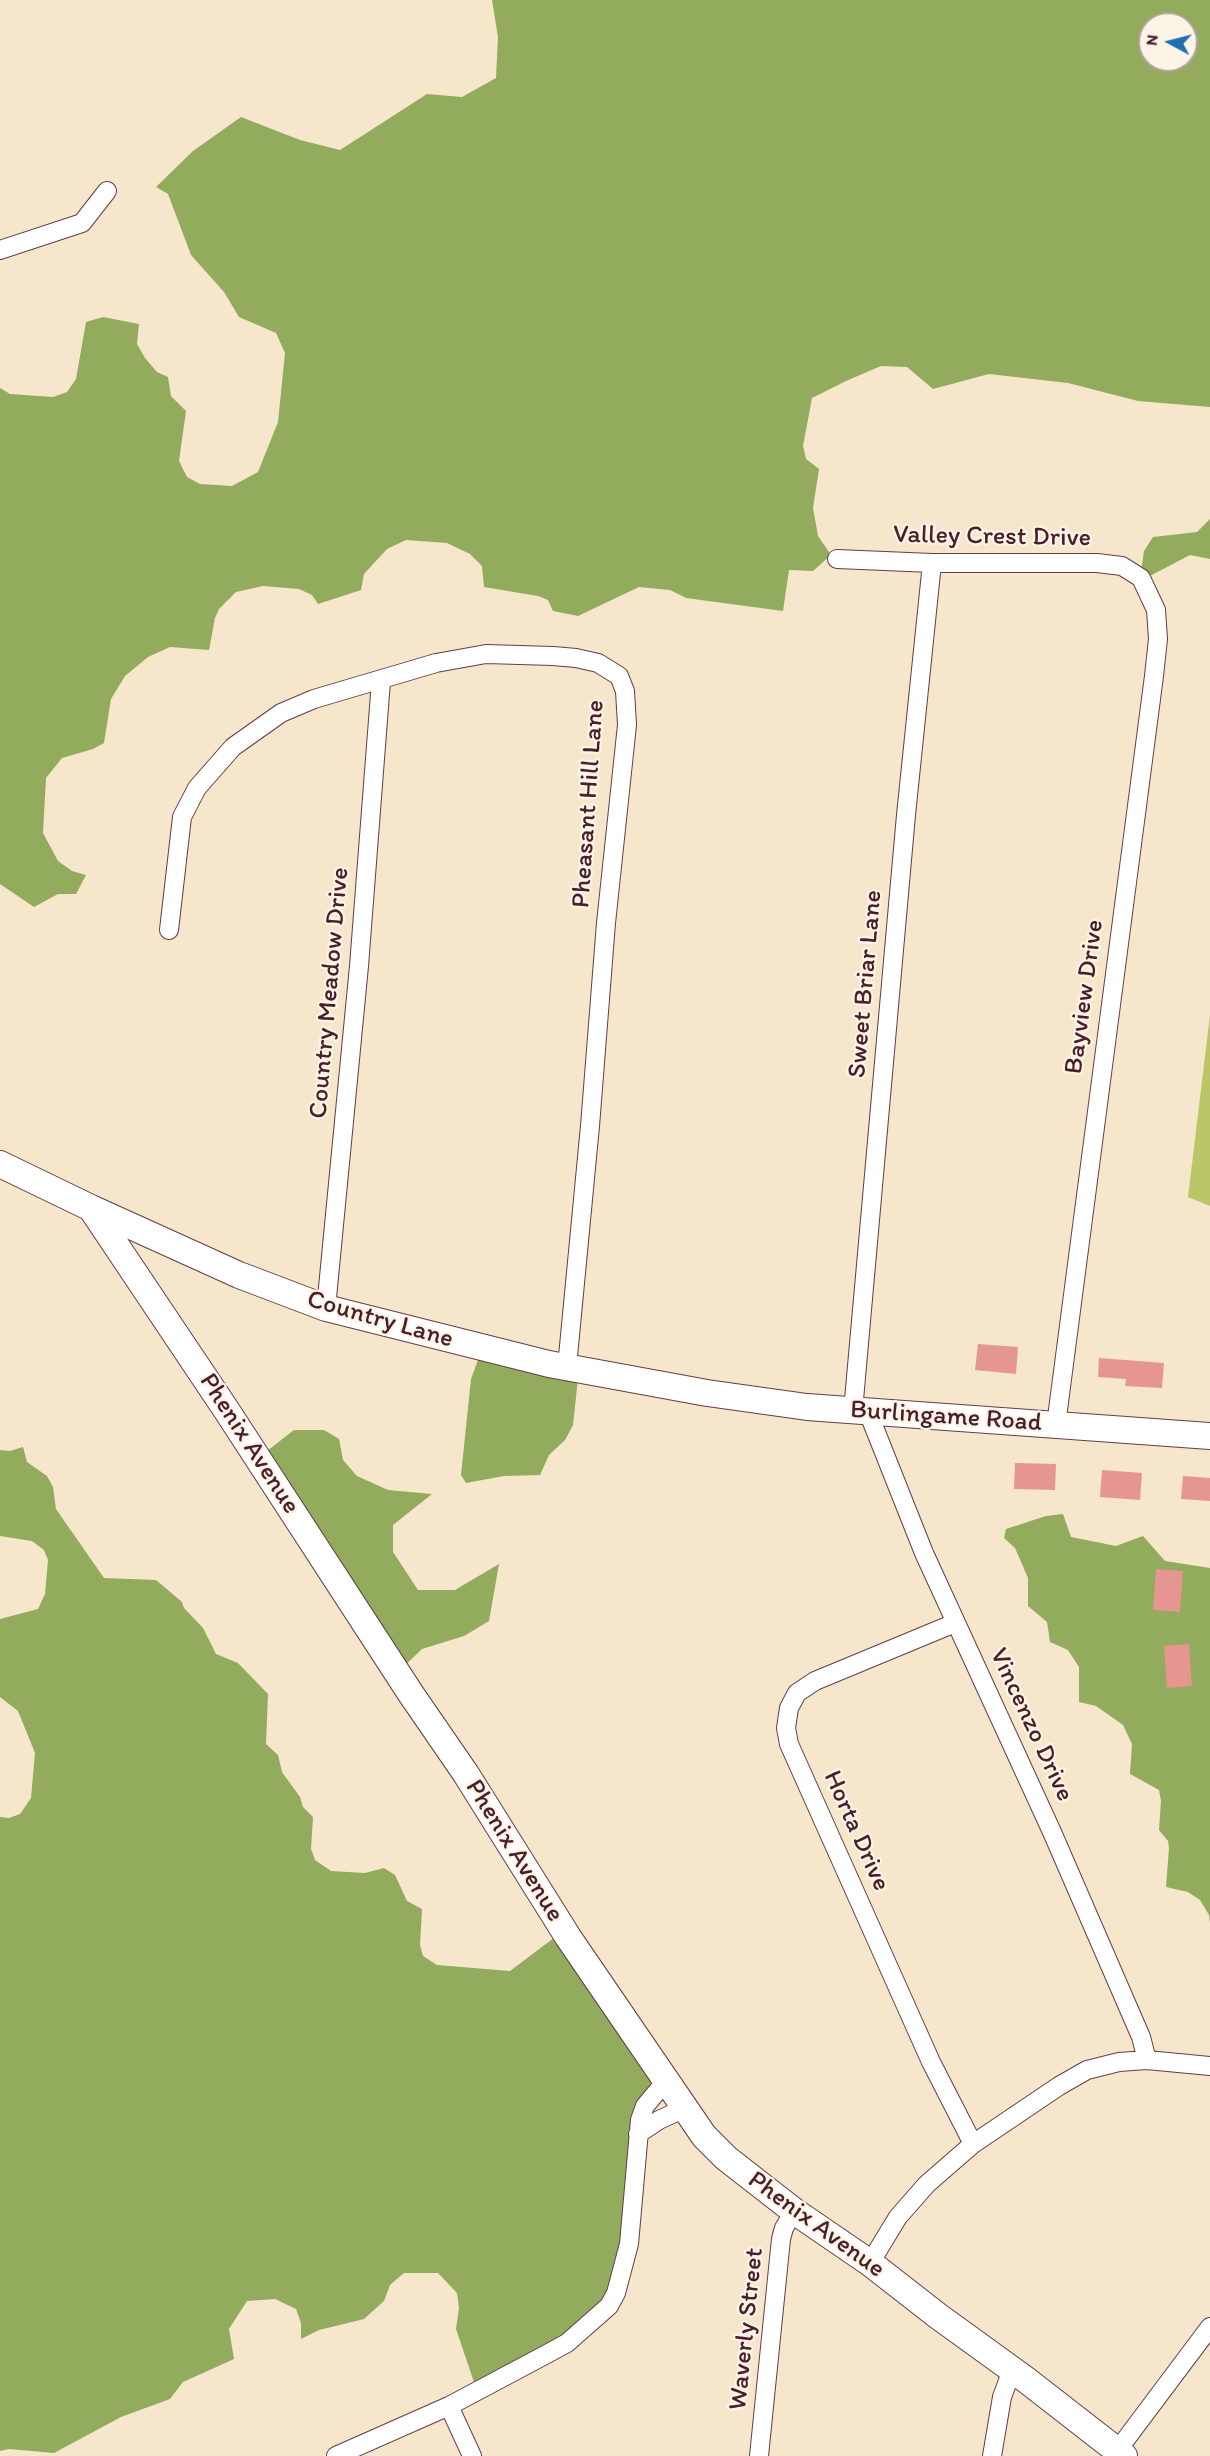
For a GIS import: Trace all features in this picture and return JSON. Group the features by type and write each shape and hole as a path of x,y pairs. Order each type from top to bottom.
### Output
{"main road":[{"path":"0,1164 91,1208"},
{"name":"Country Lane","path":"91,1208 239,1275 326,1308 538,1362 683,1388"},
{"name":"Phenix Avenue","path":"91,1208 466,1774 568,1937 704,2136 726,2158 794,2211 870,2263 1120,2453"},
{"name":"Burlingame Road","path":"683,1388 774,1403 860,1412 1210,1436"}],"street":[{"path":"0,250 82,223 107,191"},
{"name":"Valley Crest Drive","path":"837,559 932,563 1097,563 1122,566 1133,571 1142,579"},
{"name":"Sweet Briar Lane","path":"860,1412 906,815 932,563"},
{"name":"Bayview Drive","path":"1056,1425 1158,639 1156,610 1142,579"},
{"name":"Pheasant Hill Lane","path":"169,930 182,817 197,788 232,747 281,713 314,699 436,663 486,654 553,656 598,663 620,676 625,691 627,725 606,923 590,1126 567,1367"},
{"name":"Country Meadow Drive","path":"326,1308 355,1002 381,681"},
{"name":"Vincenzo Drive","path":"860,1412 1052,1832 1141,2037 1147,2060"},
{"name":"Horta Drive","path":"955,1623 809,1685 797,1693 789,1708 786,1728 789,1744 931,2062 973,2144"},
{"path":"870,2263 898,2217 927,2184 973,2144 1087,2070 1119,2062 1147,2060 1210,2066"},
{"path":"336,2456 449,2406 567,2343 609,2306 616,2293 629,2244 640,2120 645,2106 666,2081"},
{"path":"638,2134 659,2120 685,2108"},
{"name":"Waverly Street","path":"759,2456 782,2239 784,2228 794,2211"},
{"path":"1120,2453 1210,2327"},
{"path":"992,2456 1002,2397 1012,2370"},
{"path":"449,2406 472,2456"}],"green space":[{"path":"492,0 1210,0 1210,407 1138,401 1068,383 989,374 933,389 907,367 881,366 846,381 812,398 803,446 806,459 819,469 813,508 818,536 831,555 813,571 789,570 783,611 686,598 670,590 639,587 578,616 553,611 548,600 538,596 484,587 482,566 470,554 447,543 406,540 387,549 364,574 361,590 318,604 312,595 299,589 263,586 236,592 219,609 209,650 170,647 148,657 125,676 111,699 104,743 93,749 62,758 46,778 43,833 58,861 72,871 86,875 76,894 58,894 34,907 0,884 0,388 10,394 53,397 67,392 76,379 86,322 103,317 139,324 137,344 157,372 168,377 171,396 186,411 179,461 187,477 200,484 232,486 258,472 278,422 285,353 276,333 239,317 224,292 191,255 168,194 156,187 193,151 241,117 300,140 340,150 427,94 462,97 496,78 498,37"},
{"path":"1210,519 1210,559 1190,555 1140,579 1144,551 1153,537 1197,532"},
{"path":"1210,1015 1210,1206 1188,1197"},
{"path":"482,1349 579,1369 573,1425 565,1440 549,1455 540,1475 504,1476 466,1483 461,1475 471,1379"},
{"path":"294,1430 324,1430 339,1439 343,1460 357,1476 388,1490 432,1494 393,1525 393,1552 418,1590 455,1590 499,1564 489,1621 464,1636 422,1649 397,1673 258,1458"},
{"path":"23,1447 27,1462 47,1476 53,1487 56,1509 104,1578 156,1580 182,1602 184,1608 203,1628 216,1654 238,1663 268,1694 266,1744 278,1755 282,1772 300,1797 303,1807 313,1817 311,1849 315,1860 331,1871 365,1873 384,1868 395,1875 407,1901 422,1909 420,1945 423,1956 437,1965 510,1971 563,1931 662,2076 643,2106 609,2307 476,2388 456,2329 459,2308 457,2293 438,2273 404,2273 390,2285 384,2301 364,2319 319,2330 301,2339 301,2323 296,2309 275,2299 247,2301 229,2329 234,2359 183,2382 170,2399 121,2417 54,2453 9,2449 0,2451 0,1817 9,1818 20,1814 31,1798 35,1753 18,1711 0,1697 0,1619 38,1609 45,1594 48,1560 44,1550 32,1541 0,1536 0,1450 10,1451"},
{"path":"1063,1514 1071,1537 1116,1546 1143,1536 1165,1561 1210,1568 1210,1924 1209,1915 1200,1900 1188,1892 1166,1887 1169,1848 1168,1841 1159,1830 1161,1801 1159,1790 1130,1774 1132,1744 1123,1725 1096,1706 1079,1702 1079,1667 1068,1650 1050,1642 1047,1622 1028,1606 1028,1578 1015,1548 1004,1538 1006,1529 1046,1516"}],"building":[{"path":"978,1344 1018,1347 1016,1374 975,1370"},
{"path":"1099,1358 1164,1363 1162,1388 1125,1386 1126,1379 1098,1377"},
{"path":"1015,1463 1056,1464 1055,1490 1014,1489"},
{"path":"1102,1470 1142,1473 1140,1500 1100,1497"},
{"path":"1183,1476 1210,1478 1210,1501 1181,1499"},
{"path":"1156,1569 1183,1571 1180,1612 1153,1610"},
{"path":"1189,1644 1192,1686 1167,1688 1164,1646"}]}
